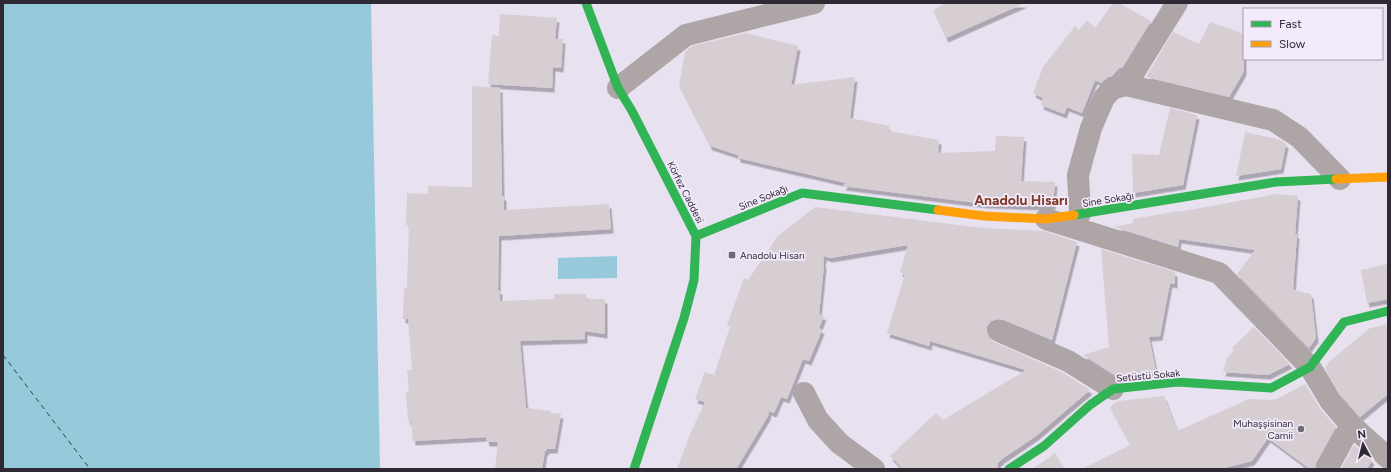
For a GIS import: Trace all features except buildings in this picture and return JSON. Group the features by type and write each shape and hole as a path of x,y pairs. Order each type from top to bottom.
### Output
{"street":[{"name":"Körfez Caddesi","path":"586,3 618,88 632,111 696,236 694,280 684,318 634,469"},
{"path":"618,88 686,35 814,3"},
{"path":"1126,85 1177,3"},
{"path":"1080,214 1078,174 1091,128 1104,98 1112,89 1126,85 1273,120 1299,137 1340,179"},
{"name":"Sine Sokağı","path":"696,236 802,192 984,216 1046,219 1276,182 1388,177"},
{"path":"1046,219 1219,273 1310,367 1331,402 1351,426 1388,458"},
{"path":"1310,367 1344,322 1388,311"},
{"path":"999,330 1068,362 1113,389"},
{"name":"Setüstü Sokak","path":"1009,469 1044,446 1090,405 1113,389 1177,382 1271,388 1310,367"},
{"path":"804,393 818,420 839,443 874,469"},
{"path":"1327,469 1351,426"}],"water":[{"path":"3,3 371,3 380,469 3,469"},
{"path":"617,256 617,278 558,279 558,258"}],"ferry route":[{"path":"3,355 90,469"}],"traffic: fast":[{"path":"586,3 618,88 632,111 696,236 694,280 684,318 634,469"},
{"path":"1074,215 1276,182 1336,179"},
{"path":"696,236 802,193 938,210"},
{"path":"1009,469 1044,446 1090,405 1113,389 1177,382 1271,388 1310,367 1344,322 1388,311"}],"traffic: slow":[{"path":"1336,179 1388,177"},
{"path":"938,210 984,216 1046,219 1074,215"}],"place":[{"name":"Anadolu Hisarı","path":"732,255"},
{"name":"Muhaşşisinan Camii","path":"1301,429"}],"district":[{"name":"Anadolu Hisarı","path":"1021,200"}]}
